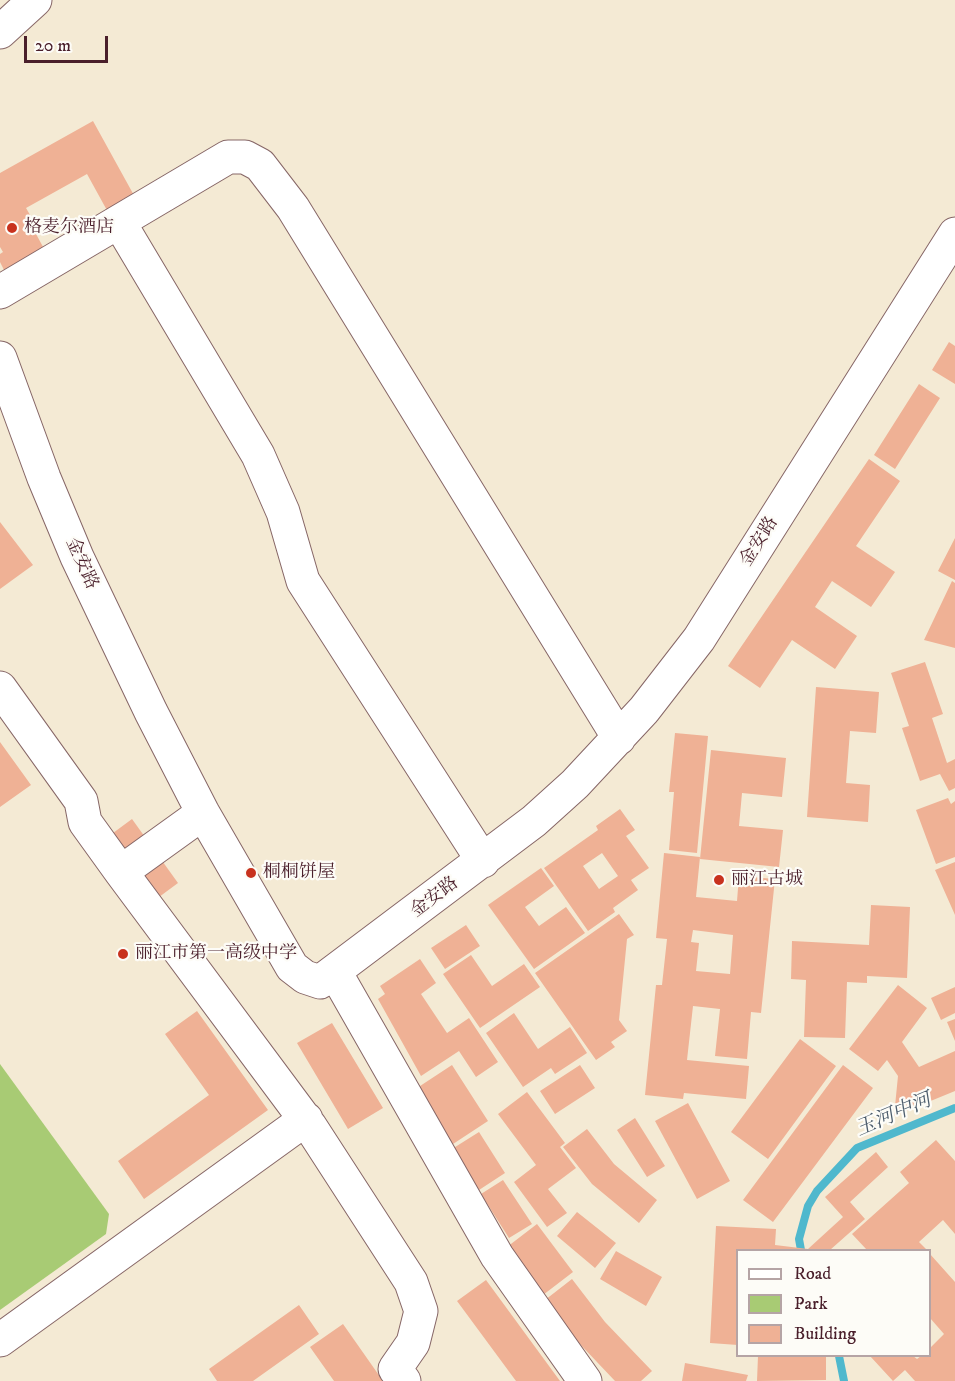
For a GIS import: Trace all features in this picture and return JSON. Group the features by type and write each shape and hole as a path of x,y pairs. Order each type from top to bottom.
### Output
{"street":[{"path":"0,32 35,0"},
{"path":"0,292 228,157 245,157 260,165 293,208 619,738"},
{"path":"119,222 258,455 283,512 303,581 483,861"},
{"name":"金安路","path":"0,358 44,478 78,557 151,712 203,813 292,967 320,982 534,821 619,738 663,687 699,639 955,234"},
{"path":"0,688 81,801 85,822 306,1119 411,1282 421,1311 413,1343 395,1369 404,1381"},
{"path":"121,872 203,813"},
{"path":"335,972 497,1256 585,1381"},
{"path":"0,1340 306,1119"}],"green space":[{"path":"0,1064 109,1214 106,1234 0,1310"}],"building":[{"path":"93,121 136,199 109,214 87,174 26,208 40,232 36,234 48,256 8,278 0,262 0,254 3,252 0,247 0,173"},
{"path":"949,342 955,346 955,384 932,370"},
{"path":"919,384 940,398 895,469 874,455"},
{"path":"869,459 900,481 856,546 895,572 871,607 832,581 815,607 857,636 835,669 792,640 760,688 728,666"},
{"path":"0,522 33,565 0,589"},
{"path":"955,538 955,580 938,571"},
{"path":"952,581 955,583 955,648 924,640"},
{"path":"925,662 943,714 932,718 947,763 955,759 955,788 949,791 940,774 920,781 902,728 909,726 891,673"},
{"path":"816,687 879,692 876,733 850,731 846,783 870,785 868,822 807,817"},
{"path":"675,733 708,736 697,853 669,850 674,792 669,792"},
{"path":"0,742 31,785 0,807"},
{"path":"711,750 786,758 782,797 742,793 739,826 783,830 779,867 700,859"},
{"path":"948,798 951,804 955,801 955,857 936,864 916,810"},
{"path":"620,809 635,830 626,836 649,868 631,880 638,890 613,908 615,912 588,931 544,868 598,830 596,826","holes":["602,853 618,876 599,889 583,866"]},
{"path":"132,819 178,883 155,900 109,836"},
{"path":"664,853 700,857 696,897 737,901 739,876 775,879 761,1013 751,1012 747,1059 715,1056 720,1009 693,1006 687,1060 749,1066 746,1099 684,1093 683,1099 645,1095 656,985 662,985 667,939 656,938","holes":["693,930 733,935 730,974 696,971 699,943 691,942"]},
{"path":"955,862 955,915 935,870"},
{"path":"541,868 554,886 525,907 539,926 566,907 585,933 534,969 488,905"},
{"path":"871,905 910,907 907,978 867,976 867,983 847,982 845,1038 804,1037 806,980 791,979 792,941 869,945"},
{"path":"619,914 634,935 627,939 619,1020 627,1031 611,1042 615,1047 596,1060 535,973"},
{"path":"466,925 480,946 445,969 431,948"},
{"path":"471,955 492,986 524,964 540,987 480,1028 443,974"},
{"path":"420,959 436,983 421,994 447,1033 469,1018 498,1062 476,1077 459,1051 421,1076 378,999 385,994 380,986"},
{"path":"898,985 927,1008 902,1042 919,1067 955,1051 955,1091 894,1116 898,1076 887,1060 878,1071 849,1049"},
{"path":"955,987 955,1013 941,1020 931,998"},
{"path":"197,1011 268,1110 144,1199 118,1161 209,1095 165,1034"},
{"path":"514,1013 538,1049 570,1027 587,1053 555,1074 551,1068 523,1087 486,1033"},
{"path":"955,1019 955,1041 947,1022"},
{"path":"332,1023 383,1108 348,1129 297,1043"},
{"path":"800,1039 836,1066 768,1159 731,1132"},
{"path":"452,1065 488,1121 453,1144 417,1088"},
{"path":"580,1065 595,1088 555,1114 540,1091"},
{"path":"843,1065 873,1088 773,1222 743,1200"},
{"path":"527,1092 565,1143 560,1147 576,1168 548,1189 567,1213 547,1227 514,1182 536,1165 498,1114"},
{"path":"688,1103 730,1181 697,1199 655,1121"},
{"path":"635,1118 665,1166 647,1177 617,1130"},
{"path":"587,1129 614,1164 657,1200 639,1223 592,1184 563,1147"},
{"path":"479,1132 505,1173 479,1190 452,1149"},
{"path":"936,1140 955,1161 955,1234 943,1220 919,1242 926,1249 866,1249 852,1234 909,1183 900,1172"},
{"path":"876,1152 888,1167 850,1202 865,1219 831,1249 808,1249 843,1217 825,1197"},
{"path":"503,1180 532,1224 509,1238 481,1194"},
{"path":"577,1212 616,1243 595,1268 557,1236"},
{"path":"537,1224 573,1272 543,1295 507,1247"},
{"path":"716,1226 776,1229 775,1245 808,1249 736,1249 736,1345 710,1343"},
{"path":"616,1251 662,1277 646,1306 600,1279"},
{"path":"931,1255 955,1282 955,1381 915,1381 905,1370 893,1381 871,1357 914,1357 917,1359 931,1357 931,1347 944,1334 931,1319"},
{"path":"572,1279 605,1322 652,1371 641,1381 615,1381 578,1342 545,1300"},
{"path":"486,1280 560,1381 516,1381 457,1301"},
{"path":"299,1305 319,1334 253,1381 217,1381 209,1369"},
{"path":"343,1324 383,1381 334,1381 310,1347"},
{"path":"758,1357 826,1357 826,1380 757,1381"},
{"path":"685,1363 748,1375 746,1381 682,1381"}],"waterway":[{"name":"玉河中河","path":"801,1249 799,1239 808,1206 817,1191 857,1148 955,1108"},
{"name":"玉河中河","path":"839,1357 844,1381"}],"place":[{"name":"格麦尔酒店","path":"12,228"},
{"name":"桐桐饼屋","path":"251,873"},
{"name":"丽江古城","path":"719,880"},
{"name":"丽江市第一高级中学","path":"123,954"}]}
